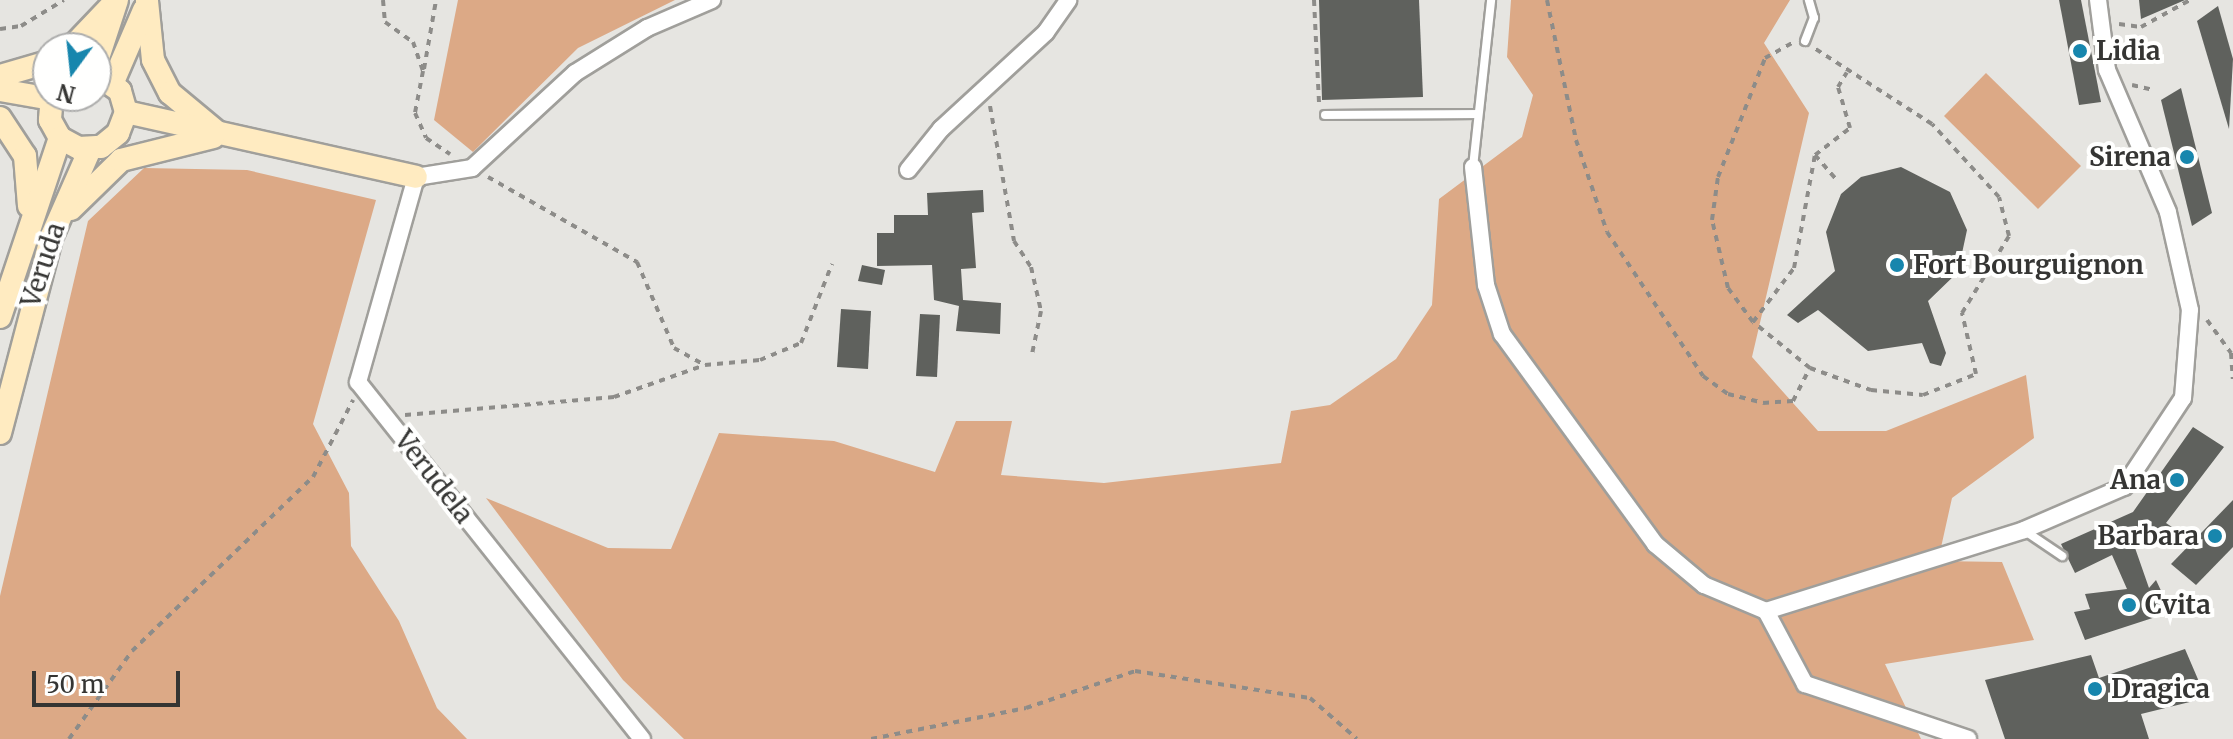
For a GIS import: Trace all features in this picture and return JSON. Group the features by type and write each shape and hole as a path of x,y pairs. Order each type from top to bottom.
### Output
{"main road":[{"path":"86,32 117,0"},
{"path":"106,32 117,0"},
{"path":"112,64 147,1"},
{"path":"147,1 153,60 170,93 221,136"},
{"path":"0,76 32,67"},
{"path":"0,90 32,95"},
{"path":"112,90 126,112 221,136 416,177"},
{"path":"50,112 50,120 60,138 90,149 111,141 126,112"},
{"path":"0,118 25,156 29,223"},
{"path":"49,244 94,180 121,160 221,136"},
{"name":"Veruda","path":"0,317 60,138"},
{"name":"Veruda","path":"0,433 49,244 90,149"}],"street":[{"path":"358,382 416,177 472,168 575,73 647,28 712,0"},
{"path":"908,170 985,88 1046,32 1068,0"},
{"path":"1766,611 2024,530 2124,487 2183,398 2185,289 2168,212 2107,70 2098,0"},
{"path":"1473,167 1486,285 1502,334 1543,398 1675,565 1766,611 1805,684 1968,739"},
{"name":"Verudela","path":"358,382 642,739"}],"lane":[{"path":"1473,167 1491,0"},
{"path":"1805,41 1814,18 1809,0"},
{"path":"1325,115 1478,114"},
{"path":"2024,530 2062,556"}],"path":[{"path":"0,29 21,26 64,0"},
{"path":"383,0 385,22 413,42 423,71"},
{"path":"436,0 415,113 426,138 472,168 637,262 674,348 705,365"},
{"path":"1314,0 1319,116 1325,115"},
{"path":"1547,0 1576,140 1607,232 1657,313 1703,376 1728,394 1793,401 1810,368"},
{"path":"2101,21 2141,27 2190,0"},
{"path":"1805,41 1847,72 1932,124 1999,197 2009,236 1962,313 1976,374 1923,395 1871,390 1810,368 1753,322 1728,288 1715,250 1718,177 1765,58 1774,47 1805,41"},
{"path":"1753,322 1794,268 1815,155 1850,128 1839,95 1847,72"},
{"path":"985,88 1014,241 1031,267 1041,311 1032,354"},
{"path":"1815,155 1837,180"},
{"path":"387,417 614,397 705,365 760,360 801,343 832,264"},
{"path":"2185,289 2231,353 2233,379"},
{"path":"69,739 132,651 313,477 340,436 358,382"},
{"path":"871,739 1026,708 1135,671 1310,698 1357,739"}],"shaded area":[{"path":"458,0 675,0 578,48 473,152 434,120"},
{"path":"1511,0 1790,0 1764,43 1809,113 1752,357 1818,431 1886,431 2026,375 2034,438 1952,498 1938,561 2002,562 2034,640 1885,664 1921,739 684,739 623,680 486,498 608,548 671,549 719,433 834,441 935,472 956,421 1012,421 1001,475 1104,483 1281,463 1291,411 1330,405 1396,359 1432,305 1439,199 1522,137 1533,95 1507,57"},
{"path":"1986,73 2081,166 2038,209 1944,116"},
{"path":"144,168 247,170 376,200 313,424 349,493 351,546 399,621 437,708 467,739 0,739 0,596 88,221"}],"building":[{"path":"1319,0 1419,0 1423,97 1322,100"},
{"name":"Lidia","path":"2059,0 2081,0 2101,102 2079,105"},
{"path":"2139,0 2185,0 2141,19"},
{"path":"2218,6 2233,59 2229,129 2197,21"},
{"name":"Sirena","path":"2181,88 2212,213 2192,226 2161,100"},
{"name":"Fort Bourguignon","path":"1901,167 1950,192 1967,230 1958,272 1928,301 1946,353 1941,366 1930,363 1922,343 1868,351 1818,310 1798,323 1787,315 1835,271 1826,232 1841,194 1861,177"},
{"path":"983,190 984,212 972,213 976,268 961,269 963,300 1001,303 1000,334 956,331 959,306 934,300 932,265 877,266 877,233 894,233 894,215 928,215 927,193"},
{"path":"862,265 885,270 882,285 858,281"},
{"path":"841,309 871,311 868,369 837,367"},
{"path":"920,314 940,315 937,377 916,376"},
{"path":"2193,427 2224,447 2166,523 2172,527 2143,541 2136,534 2134,545 2149,588 2156,580 2171,612 2085,640 2074,612 2090,609 2085,594 2127,589 2112,555 2075,573 2061,544 2133,512"},
{"name":"Barbara","path":"2233,500 2233,547 2196,585 2171,564"},
{"name":"Dragica","path":"2185,649 2206,698 2141,714 2149,739 2005,739 1985,680 2091,655 2099,678"}],"place":[{"name":"Lidia","path":"2080,51"},
{"name":"Sirena","path":"2187,157"},
{"name":"Fort Bourguignon","path":"1897,265"},
{"name":"Ana","path":"2177,480"},
{"name":"Barbara","path":"2215,536"},
{"name":"Cvita","path":"2129,605"},
{"name":"Dragica","path":"2095,689"}]}
